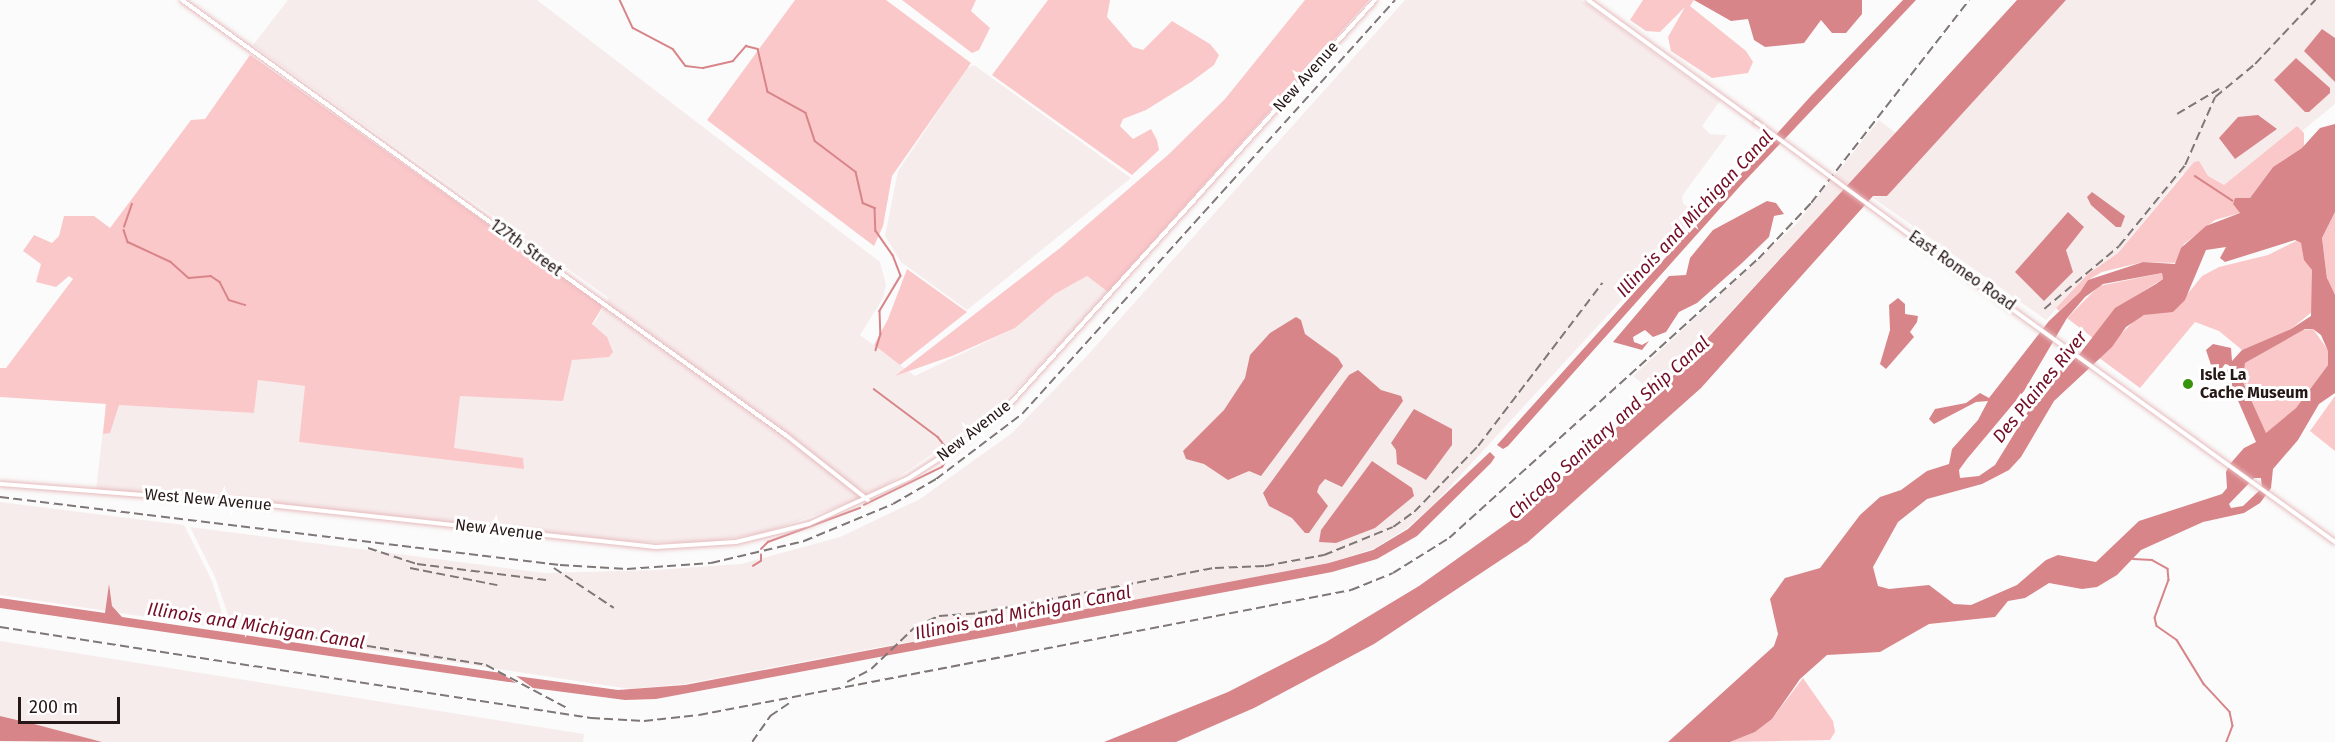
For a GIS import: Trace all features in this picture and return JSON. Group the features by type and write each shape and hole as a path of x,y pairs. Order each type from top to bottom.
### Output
{"main road":[{"name":"127th Street","path":"182,0 787,436 868,500"},
{"name":"New Avenue","path":"415,521 621,544 687,547 782,532 868,500 954,449 1024,390 1375,0"},
{"name":"East Romeo Road","path":"1588,0 1933,252 2038,324 2222,457 2335,542"},
{"name":"West New Avenue","path":"0,484 183,497 415,521"}],"shaded area":[{"path":"288,0 537,0 880,262 886,285 883,298 860,335 915,376 1015,328 1055,294 1087,276 1108,292 1028,378 981,421 873,494 764,533 701,543 637,542 216,497 96,490 106,404 254,413 258,380 306,386 299,442 523,458 453,448 460,395 572,360 609,298 253,45"},
{"path":"795,0 886,0 971,63 892,176 883,226 874,246 707,120"},
{"path":"902,0 976,0 971,11 990,28 979,50 972,53"},
{"path":"1048,0 1110,0 1107,17 1133,47 1143,50 1172,21 1210,44 1219,55 1214,65 1191,82 1146,110 1123,119 1120,126 1133,139 1151,129 1159,150 1132,175 992,75"},
{"path":"1305,0 1369,0 1108,292 1087,276 1055,294 1015,328 952,356 895,376 1060,248 1169,154 1225,99"},
{"path":"1405,0 1581,0 1720,101 1702,126 1710,134 1727,135 1682,196 1683,203 1699,216 1434,504 1407,528 1375,548 1329,563 684,684 630,689 233,629 215,577 190,527 544,573 656,570 741,564 840,537 920,499 1012,433 1085,358"},
{"path":"1643,0 1694,0 1690,6 1746,51 1753,62 1748,73 1712,78 1671,51 1668,37 1685,7 1660,32 1646,31 1630,20"},
{"path":"1694,0 1862,0 1862,14 1846,33 1832,33 1821,20 1804,43 1765,47 1754,40 1748,19 1731,21"},
{"name":"Illinois and Michigan Canal","path":"1903,0 1916,0 1741,185 1508,446 1503,449 1497,445 1810,97"},
{"path":"2017,0 2066,0 1887,196 1873,196 1701,388 1528,542 1374,644 1254,708 1176,742 1104,742 1228,692 1326,642 1419,586 1527,509 1671,378"},
{"path":"2066,0 2335,0 2335,104 2233,188 2183,173 2118,253 2088,274 2046,320 1872,197 1887,196"},
{"path":"2322,29 2335,38 2335,82 2304,51"},
{"path":"250,55 603,306 592,324 607,337 613,352 609,357 572,360 563,401 460,396 454,448 523,458 524,469 299,442 305,386 258,380 254,413 119,405 110,433 103,434 106,404 0,397 0,368 6,368 73,279 69,276 56,287 36,282 41,264 23,251 34,235 52,243 59,236 64,216 94,216 110,228 191,120 205,119"},
{"path":"2296,58 2330,88 2330,93 2309,112 2305,112 2274,80"},
{"path":"974,65 1131,178 967,310 901,262 885,236 898,171 967,68"},
{"path":"2258,115 2277,129 2235,159 2219,138 2238,117"},
{"path":"1879,120 1896,133 1649,400 1639,390 1644,385 1633,376 1796,224"},
{"path":"2335,124 2335,212 2322,238 2327,278 2335,295 2335,393 2319,404 2298,440 2273,469 2271,488 2260,503 2244,513 2203,522 2141,550 2117,575 2097,587 2082,589 2049,583 2025,598 2008,601 1995,617 1929,624 1880,652 1827,655 1800,679 1772,719 1755,732 1730,742 1668,742 1774,646 1778,634 1770,599 1785,578 1820,568 1860,515 1880,497 1901,490 1927,471 1949,464 1952,449 1978,420 1988,401 1976,402 1934,424 1929,419 1935,409 1966,403 1980,393 1989,398 2049,321 2080,292 2088,280 2143,262 2175,264 2181,248 2206,226 2240,213 2233,204 2235,198 2250,198 2273,167 2302,148 2320,128","holes":["2295,240 2301,243 2304,260 2312,270 2311,316 2291,329 2242,350 2232,361 2231,348 2213,344 2206,350 2213,371 2219,372 2225,364 2229,365 2227,372 2256,442 2244,448 2230,464 2226,472 2227,488 2222,494 2139,521 2096,562 2058,555 2046,560 2017,585 1971,605 1954,604 1929,585 1889,589 1878,586 1873,567 1898,522 1927,499 1982,484 2009,470 2021,457 2054,401 2112,347 2126,327 2144,315 2173,312 2185,300 2206,250 2226,247 2220,258 2225,262","2162,273 2163,279 2115,308 2078,356 2046,382 1995,465 1979,476 1960,478 1959,470 2024,391 2067,318 2085,297 2103,284","2305,329 2313,329 2321,335 2328,351 2328,365 2296,408 2266,433 2243,382 2245,363","2254,478 2261,478 2262,488 2243,506 2231,508 2229,504"]},
{"path":"2297,126 2304,133 2304,147 2273,167 2250,198 2233,201 2240,213 2215,220 2184,244 2177,263 2143,262 2102,272 2088,280 2080,292 2059,311 2056,308 2088,274 2118,253 2194,162 2199,161 2208,176 2224,185"},
{"path":"2092,192 2125,216 2121,227 2116,227 2091,205 2087,197"},
{"path":"1767,201 1776,203 1784,214 1774,216 1769,237 1742,263 1697,303 1679,312 1666,332 1653,337 1645,330 1633,337 1634,342 1642,345 1649,341 1642,350 1613,342 1669,276 1686,275 1690,258 1713,230"},
{"path":"2068,212 2084,227 2066,250 2073,272 2044,301 2015,272"},
{"path":"2335,212 2335,295 2328,283 2322,238"},
{"path":"2296,241 2301,243 2312,270 2313,311 2291,329 2242,350 2219,331 2195,322 2140,388 2098,357 2137,318 2156,311 2173,312 2202,276 2219,267 2268,255"},
{"path":"907,269 967,312 900,365 874,345 888,319"},
{"path":"2162,273 2163,279 2134,297 2093,338 2067,318 2099,286"},
{"path":"1898,298 1905,304 1905,314 1918,316 1917,322 1910,332 1914,337 1886,369 1880,364 1890,330 1889,305"},
{"path":"1296,317 1301,320 1305,334 1338,358 1343,366 1261,476 1249,471 1228,480 1204,464 1186,459 1183,451 1224,410 1245,378 1250,355 1270,333"},
{"path":"2313,329 2328,350 2328,365 2296,408 2266,434 2243,382 2245,363 2303,330"},
{"path":"1358,370 1381,390 1401,396 1403,401 1342,487 1325,479 1319,486 1317,492 1328,506 1309,533 1305,533 1292,518 1269,506 1263,493 1349,375"},
{"path":"2335,396 2335,451 2310,431"},
{"path":"1414,409 1452,429 1452,445 1426,480 1397,464 1396,450 1391,443"},
{"name":"Illinois and Michigan Canal","path":"1490,452 1495,457 1491,463 1417,536 1377,559 1332,572 656,699 625,700 533,688 516,676 618,690 685,685 1329,563 1373,550 1408,529"},
{"path":"1372,461 1412,488 1414,496 1375,528 1336,543 1319,542 1321,530"},
{"path":"0,502 184,525 212,581 227,629 0,595"},
{"name":"Illinois and Michigan Canal","path":"109,584 112,606 122,617 501,673 516,683 0,608 0,598 105,613"},
{"path":"0,641 584,734 583,742 102,742 0,716"},
{"path":"1803,678 1833,721 1835,732 1830,740 1730,742 1755,732 1772,719"},
{"path":"0,716 34,724 102,742 0,741"}],"waterway":[{"path":"620,0 633,28 673,49 686,66 703,68 733,61 746,46 758,49 768,92 806,113 815,141 856,172 863,203 875,208 876,231 893,255 901,276 880,311 881,334 876,350"},
{"path":"2195,176 2233,201"},
{"path":"124,227 132,204"},
{"path":"124,230 128,242 171,262 189,278 211,276 220,282 229,300 245,305"},
{"path":"874,389 938,437 948,450"},
{"path":"864,505 942,467 949,456"},
{"path":"761,549 768,542 860,508"},
{"path":"753,566 761,561 761,555"},
{"path":"2133,559 2152,560 2168,569 2169,580 2155,618 2157,626 2177,640 2204,684 2230,712 2233,726 2227,742"}],"railway":[{"path":"0,497 560,565 627,569 711,563 804,541 893,504 936,479 1022,414 1395,0"},
{"path":"0,627 591,718 644,721 699,715 1351,590 1393,573 1449,538 1758,259 1811,203 1969,0"},
{"path":"2044,309 2119,246 2185,165 2215,97 2255,64 2315,0"},
{"path":"2177,114 2219,89"},
{"path":"847,682 871,669 915,627 939,616 978,613 1215,568 1265,566 1324,555 1393,527 1414,512 1478,446 1602,283"},
{"path":"368,548 417,564 546,580"},
{"path":"410,568 497,585"},
{"path":"554,568 614,608"},
{"path":"247,627 486,665 567,708"},
{"path":"752,742 770,716 791,702"}],"place":[{"name":"Isle La Cache Museum","path":"2188,384"}],"water label":[{"name":"Des Plaines River","path":"2040,387"},
{"name":"Chicago Sanitary and Ship Canal","path":"1609,428"}]}
